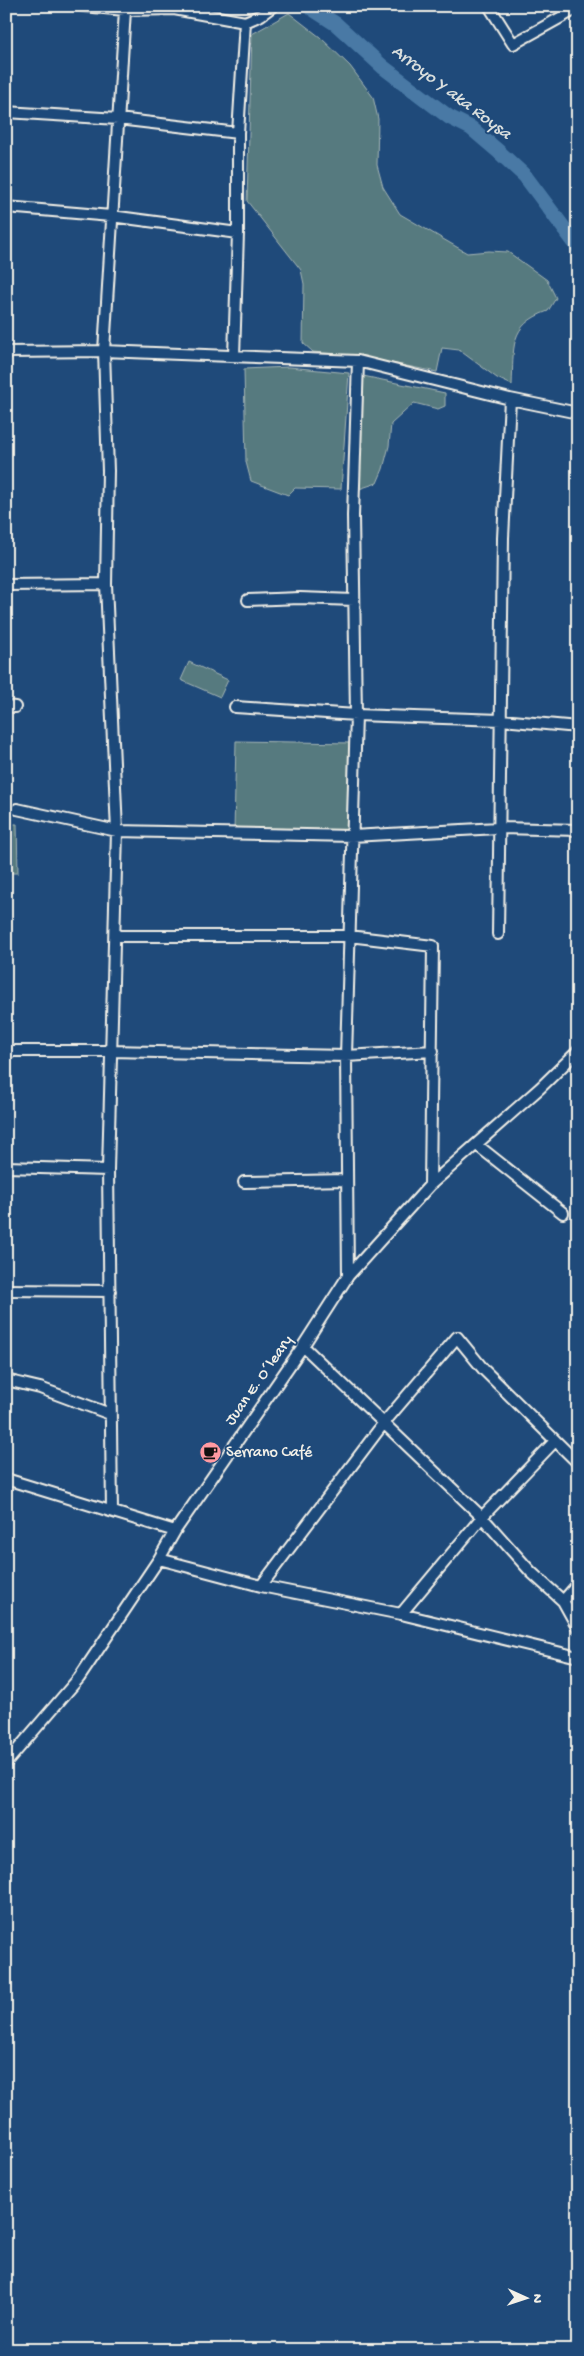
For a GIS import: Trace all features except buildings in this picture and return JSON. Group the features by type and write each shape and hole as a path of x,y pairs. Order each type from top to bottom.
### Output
{"street":[{"path":"84,6 125,10 174,9 245,22 261,15 271,7"},
{"path":"489,6 513,44 578,8"},
{"path":"112,1511 108,1170 116,831 106,584 108,472 104,351 125,10"},
{"path":"234,356 238,232 238,133 245,22"},
{"path":"6,112 118,119 238,133"},
{"path":"6,207 111,216 238,232"},
{"path":"6,352 104,351 358,361 510,399 578,413"},
{"path":"348,1276 346,1056 356,715 353,516 358,361"},
{"path":"498,934 503,538 510,399"},
{"path":"6,585 106,584"},
{"path":"248,600 300,598 354,600"},
{"path":"235,707 356,715 501,720 578,727"},
{"path":"17,809 116,831 352,836 498,828 578,830"},
{"path":"115,936 349,936 433,946 430,1185"},
{"path":"6,1051 110,1050 346,1056 433,1051"},
{"name":"Juan E. O´leary","path":"6,1763 79,1678 159,1559 175,1531 303,1346 348,1276 430,1185 540,1088 578,1051"},
{"path":"477,1145 563,1214"},
{"path":"6,1167 108,1170"},
{"path":"244,1182 347,1180"},
{"path":"6,1290 110,1291"},
{"path":"261,1586 383,1424 456,1337 484,1370 578,1463"},
{"path":"303,1346 482,1517 531,1572 563,1601 578,1628"},
{"path":"6,1380 40,1388 110,1414"},
{"path":"401,1614 482,1517 555,1441"},
{"path":"6,1479 175,1531"},
{"path":"159,1559 261,1586 401,1614 578,1657"},
{"path":"563,1601 578,1584"}],"green space":[{"path":"289,13 320,37 350,66 373,97 378,119 377,165 383,187 400,214 467,253 508,252 547,280 556,298 548,311 526,323 520,331 514,349 512,385 497,378 459,350 442,348 437,372 356,356 313,352 303,343 304,284 301,270 247,201 252,34"},
{"path":"289,367 349,373 341,489 295,488 288,495 251,481 246,462 244,369"},
{"path":"363,376 445,393 445,406 438,409 414,403 391,424 389,446 377,483 356,490"},
{"path":"189,662 228,680 220,697 181,680"},
{"path":"236,741 351,743 350,834 234,832"},
{"path":"6,824 17,824 18,873 6,873"}],"waterway":[{"name":"Arroyo Y aka Roysa","path":"308,6 336,24 383,67 449,117 471,128 498,151 525,176 578,247"}],"place":[{"name":"Serrano Café","path":"210,1453"}]}
